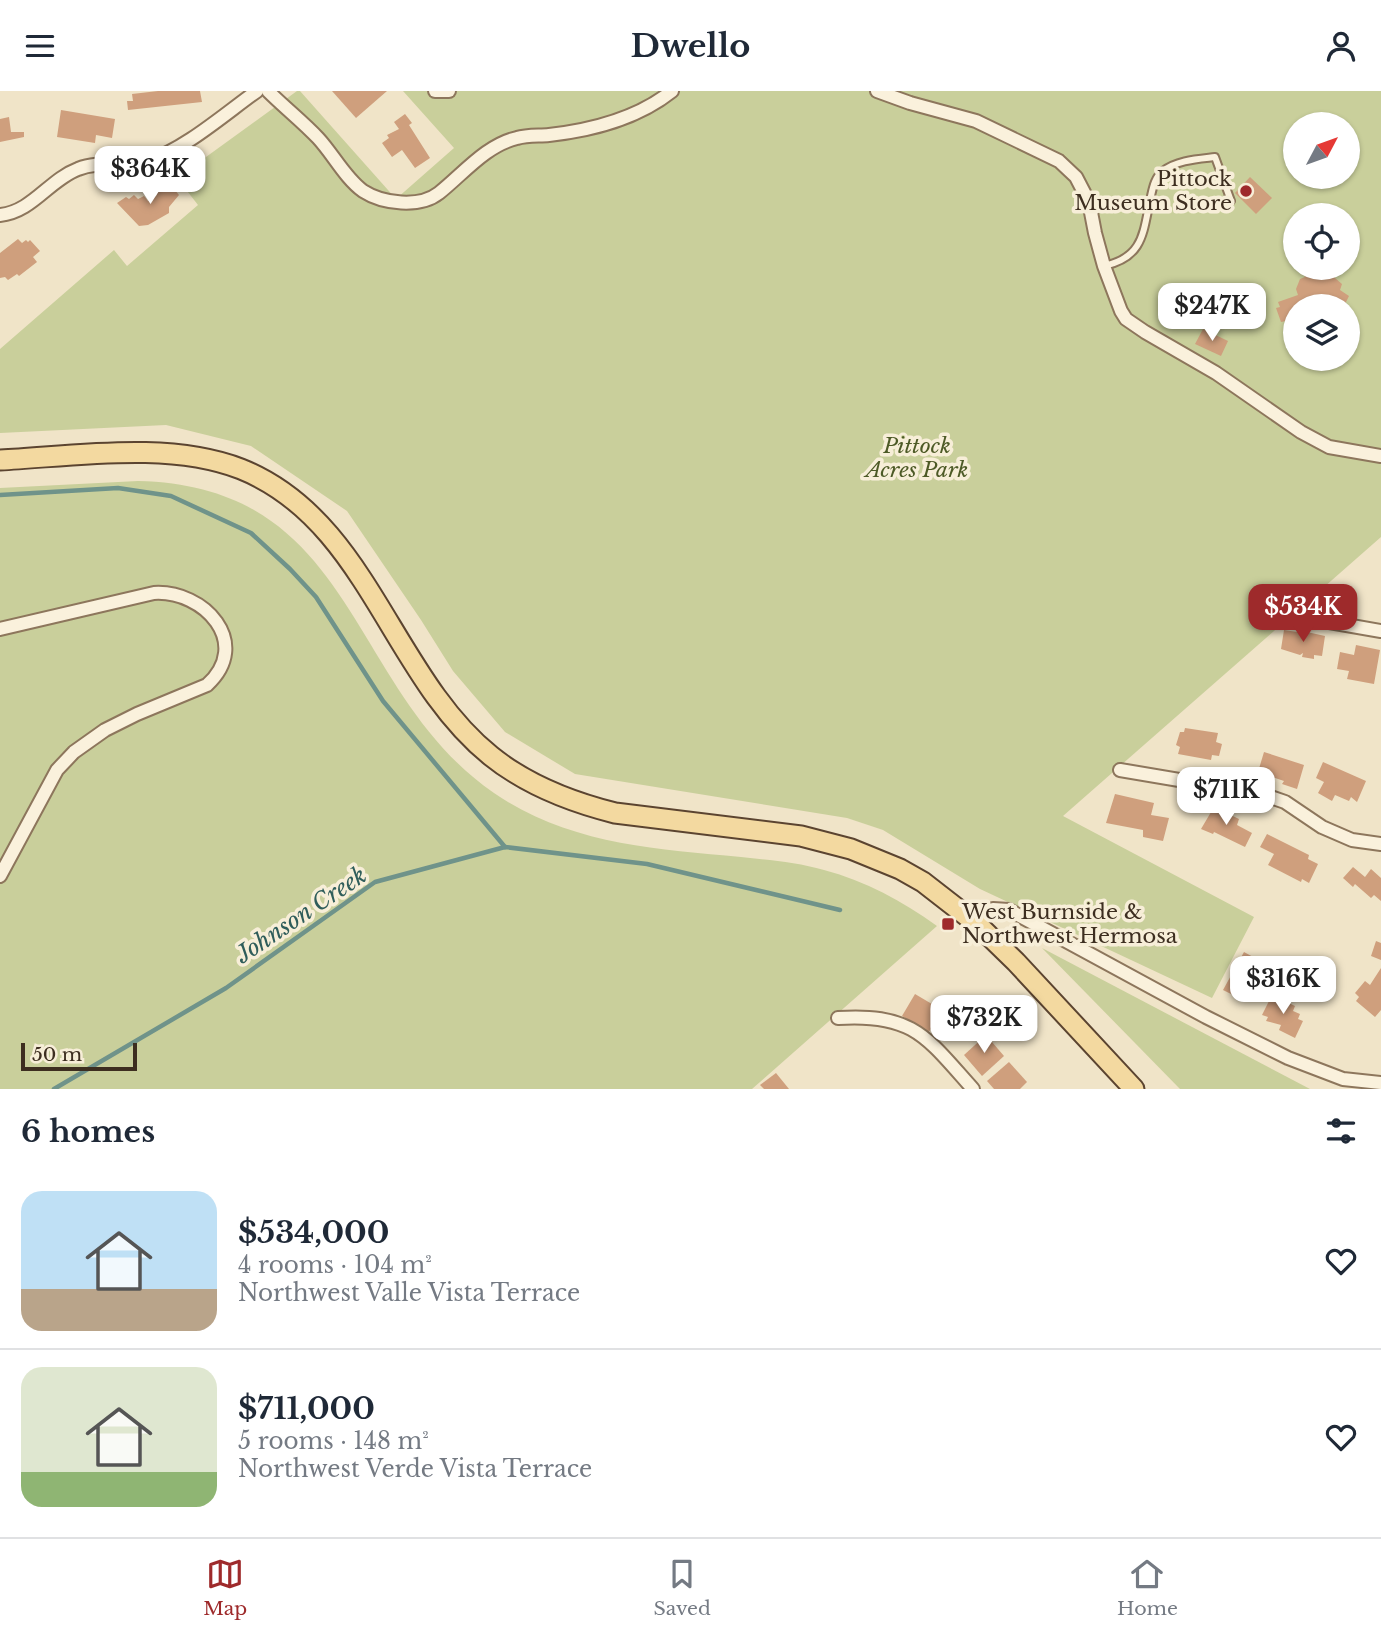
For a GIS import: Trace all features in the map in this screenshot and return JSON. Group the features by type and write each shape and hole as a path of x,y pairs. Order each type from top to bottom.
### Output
{"main road":[{"path":"0,460 168,453 203,458 241,470 286,496 324,529 349,560 443,706 477,743 509,769 556,795 615,813 769,831 824,841 851,849 923,882 977,924 1135,1089"}],"street":[{"path":"0,215 23,209 66,175 81,167 145,162 163,155 257,91"},
{"path":"268,91 318,138 364,191 385,199 405,202 422,201 437,195 470,166 517,137 587,129 621,120 673,91"},
{"path":"435,91 449,91"},
{"path":"877,91 976,121 1059,161 1076,177 1087,195 1104,266 1121,311 1133,325 1216,373 1301,432 1329,447 1381,456"},
{"path":"0,629 154,593 168,593 184,596 201,606 222,629 225,642 222,662 214,679 207,685 116,725 74,752 52,778 0,876"},
{"path":"1295,616 1381,632"},
{"path":"1120,770 1262,794 1285,801 1322,827 1345,837 1381,845"},
{"path":"977,924 993,909 1009,910 1253,1042 1344,1084 1381,1083"},
{"path":"838,1018 865,1016 897,1022 914,1030 927,1038 973,1089"}],"lane":[{"path":"1104,266 1119,263 1134,253 1140,245 1152,189 1166,169 1189,160 1215,157 1231,201"}],"green space":[{"name":"Pittock Acres Park","path":"297,91 300,91 396,199 454,148 403,91 1381,91 1381,537 1063,816 1254,917 1212,998 980,889 883,830 847,818 575,774 505,732 453,671 347,511 251,446 166,425 0,433 0,349 114,250 127,266 198,205 177,178"},
{"path":"138,481 211,492 266,518 309,555 343,601 407,702 445,751 494,793 522,810 582,834 613,841 676,851 783,862 824,870 883,893 937,926 752,1089 0,1089 0,488"},
{"path":"1042,948 1310,1089 1180,1089"}],"building":[{"path":"200,91 202,102 128,110 127,101 133,101 132,94"},
{"path":"332,91 387,91 356,118"},
{"path":"61,110 115,119 112,138 96,135 95,143 57,137"},
{"path":"405,114 430,158 415,168 402,150 392,157 382,143 389,138 387,135 399,129 394,122"},
{"path":"9,117 11,132 24,132 24,137 0,142 0,119"},
{"path":"1250,177 1272,198 1256,214 1235,193"},
{"path":"169,183 179,195 169,207 169,213 148,225 139,226 117,203 134,195 138,199 144,196 148,201 157,195 155,192"},
{"path":"18,239 22,243 30,240 40,251 33,257 37,262 19,276 17,274 8,280 5,277 0,278 0,253"},
{"path":"1300,280 1337,280 1342,284 1340,290 1346,294 1298,294 1296,289"},
{"path":"1283,300 1283,322 1276,308 1280,307 1278,302"},
{"path":"1203,329 1228,341 1221,356 1195,344"},
{"path":"1284,630 1325,636 1322,656 1314,655 1314,659 1302,657 1303,653 1300,655 1281,649"},
{"path":"1356,645 1380,650 1374,684 1347,679 1349,671 1337,669 1340,652 1354,655"},
{"path":"1185,728 1218,733 1216,742 1222,744 1219,756 1212,755 1211,760 1178,754 1180,747 1176,745 1180,732 1184,732"},
{"path":"1264,752 1304,765 1297,789 1282,784 1284,781 1258,772"},
{"path":"1323,762 1366,781 1357,802 1351,797 1349,801 1335,795 1332,801 1318,793 1324,782 1316,778"},
{"path":"1115,794 1154,803 1151,815 1169,818 1163,841 1143,837 1143,830 1106,823"},
{"path":"1214,807 1239,819 1237,825 1252,833 1245,847 1214,832 1213,834 1201,829"},
{"path":"1267,834 1309,855 1308,859 1318,864 1309,883 1302,879 1301,882 1268,865 1274,854 1260,847"},
{"path":"1353,867 1365,877 1371,869 1381,878 1381,901 1374,895 1371,898 1343,878"},
{"path":"1376,941 1381,943 1381,960 1371,956"},
{"path":"1244,952 1255,958 1245,977 1251,980 1250,984 1253,986 1245,1001 1223,990"},
{"path":"1381,968 1381,1010 1375,1017 1356,1001 1359,997 1355,993 1365,981 1370,985"},
{"path":"915,994 942,1010 929,1032 902,1016"},
{"path":"1272,995 1295,1006 1293,1011 1300,1014 1298,1019 1303,1021 1295,1038 1279,1030 1281,1025 1266,1021 1268,1017 1262,1015"},
{"path":"986,1035 1004,1056 982,1076 964,1055"},
{"path":"1009,1062 1027,1082 1020,1089 994,1089 987,1081"},
{"path":"776,1073 789,1089 764,1089 760,1085"}],"waterway":[{"path":"0,495 118,488 171,496 251,533 316,597 383,701 505,847"},
{"name":"Johnson Creek","path":"54,1089 226,988 375,882 505,847 647,864 840,910"}],"place":[{"name":"Pittock Museum Store","path":"1246,191"},
{"name":"West Burnside & Northwest Hermosa","path":"948,924"}]}
